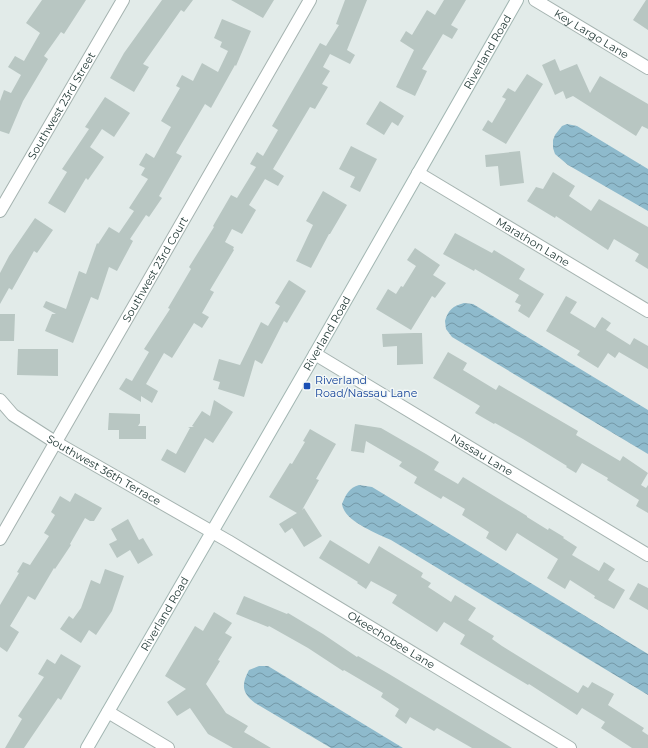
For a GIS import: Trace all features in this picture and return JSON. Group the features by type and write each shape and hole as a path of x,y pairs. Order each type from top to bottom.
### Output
{"street":[{"name":"Southwest 23rd Street","path":"0,211 123,0"},
{"name":"Southwest 23rd Court","path":"0,539 310,0"},
{"name":"Riverland Road","path":"87,748 315,354 517,0"},
{"name":"Key Largo Lane","path":"535,0 648,68"},
{"name":"Marathon Lane","path":"418,173 648,311"},
{"name":"Nassau Lane","path":"315,354 648,555"},
{"name":"Southwest 36th Terrace","path":"0,400 13,415 55,442 212,532"},
{"name":"Okeechobee Lane","path":"212,532 570,748"},
{"path":"108,712 168,748"}],"water":[{"path":"567,124 577,126 648,169 648,211 568,165 555,154 553,140 555,135 562,126"},
{"path":"464,303 473,304 648,410 648,454 452,337 446,329 446,317 449,311"},
{"path":"359,485 372,487 648,654 648,695 391,540 354,521 348,516 342,504 348,492"},
{"path":"259,666 268,666 403,748 331,748 255,703 247,696 244,688 246,675 249,670"}],"building":[{"path":"42,0 86,0 64,34 61,32 44,56 48,59 23,101 9,134 0,131 0,101 4,90 11,93 21,75 8,67 15,56 24,61 40,33 26,23"},
{"path":"162,0 193,0 184,12 181,10 143,64 149,67 134,92 110,78 124,53"},
{"path":"231,0 274,0 263,18"},
{"path":"345,0 367,0 347,50 355,55 350,64 330,54 323,67 330,71 322,84 328,87 315,109 310,107 273,169 284,176 278,186 265,179 249,205 256,210 242,234 232,229 225,242 234,247 234,250 210,290 214,292 202,313 209,317 202,328 194,323 172,358 164,353 146,384 158,391 152,403 141,396 141,402 119,389 126,378 132,381 149,352 144,349 170,309 168,308 191,269 189,267 214,227 213,226 231,195 237,198 256,167 250,164 257,152 263,156 278,130 272,126 320,43 326,46 339,25 336,24"},
{"path":"444,0 466,0 451,25 458,29 452,39 443,34 422,69 427,71 415,96 396,87 414,50 400,41 406,31 412,35 427,10 435,15"},
{"path":"646,0 648,0 648,30 633,20"},
{"path":"222,19 251,31 236,66 235,65 211,108 205,104 176,153 182,156 159,196 162,198 149,217 146,215 130,239 133,241 117,271 109,267 98,300 91,297 73,343 45,331 52,314 56,314 43,307 46,301 66,309 79,271 86,274 97,243 98,244 109,227 119,233 134,211 129,208 148,179 141,175 145,168 139,165 146,153 154,158 171,127 161,121 180,88 176,86 182,75 193,81 202,63 218,72 228,51 220,47 222,42 214,38"},
{"path":"555,59 560,71 577,64 590,93 600,76 648,104 648,129 642,126 636,136 573,96 566,99 563,91 555,95 542,65"},
{"path":"527,74 543,84 506,144 482,130 488,120 492,123 506,99 502,97 508,88 515,92"},
{"path":"105,97 130,113 114,137 102,129 90,147 104,157 88,180 86,178 65,213 48,203 67,172 62,169 89,129 85,127"},
{"path":"380,101 404,116 398,126 392,122 384,135 366,124"},
{"path":"351,146 377,159 360,192 350,187 355,177 339,169"},
{"path":"520,151 524,183 500,186 498,166 486,167 485,155"},
{"path":"553,172 575,186 569,196 591,211 599,199 648,227 648,269 635,261 639,254 614,239 608,250 556,216 555,218 527,201 536,187 543,189"},
{"path":"323,191 347,205 329,234 311,268 296,261 313,225 306,221"},
{"path":"35,218 53,230 37,253 34,251 12,290 9,288 0,304 0,273 9,256"},
{"path":"455,233 492,253 494,250 525,269 519,279 544,294 529,318 518,311 521,305 515,302 519,295 475,269 474,271 443,254"},
{"path":"415,248 440,265 433,275 446,283 435,298 432,296 411,330 376,309 388,289 396,294 401,286 403,287 416,266 407,260"},
{"path":"289,280 306,291 287,323 284,321 262,364 255,360 244,397 218,389 220,382 213,380 219,359 240,365 261,322 268,326 280,306 275,303"},
{"path":"566,296 577,302 570,313 595,328 602,317 611,323 606,330 630,345 634,338 648,346 648,369 619,352 615,358 608,353 598,368 577,355 580,351 546,331"},
{"path":"0,314 15,314 14,341 0,341"},
{"path":"422,333 423,364 397,365 397,346 383,347 382,334"},
{"path":"18,349 58,349 58,376 17,375"},
{"path":"448,352 467,363 463,370 496,390 499,385 578,431 576,435 620,461 623,456 648,473 641,485 646,488 648,485 648,513 636,506 639,500 607,480 608,478 582,463 576,473 523,439 475,413 480,406 433,378"},
{"path":"214,400 233,412 213,443 205,438 185,473 161,460 167,449 176,454 190,428 188,427 194,427 192,426 202,411 210,416"},
{"path":"109,413 140,414 140,423 138,426 146,426 146,439 119,439 119,430 108,430"},
{"path":"355,424 381,428 439,462 434,470 458,484 463,477 548,530 549,528 564,537 563,538 577,547 572,555 599,571 604,562 615,569 608,580 625,590 614,609 594,598 595,596 570,580 565,589 547,578 558,559 517,533 506,551 486,538 489,532 462,515 465,509 443,496 441,499 414,483 417,477 399,466 402,462 366,441 364,453 351,451"},
{"path":"310,429 336,444 316,479 319,480 302,510 304,508 322,536 304,547 292,528 285,533 279,524 297,513 269,497 290,463 292,464 305,442 303,441"},
{"path":"75,493 102,508 94,521 90,521 85,518 70,544 71,545 55,569 54,568 35,600 28,596 10,626 19,632 7,652 0,647 0,605 19,573 17,572 23,562 30,565 49,536 44,533 55,515 51,512 60,496 70,502"},
{"path":"128,519 139,540 143,538 153,555 138,564 130,550 117,558 109,544 117,540 111,529"},
{"path":"330,540 369,564 379,546 423,573 421,577 431,583 428,587 451,602 455,595 476,608 468,620 494,636 492,639 502,646 578,693 583,685 588,688 592,682 614,694 608,705 644,728 642,731 648,735 648,748 632,748 601,728 605,722 582,708 577,715 529,684 528,685 460,644 465,635 444,622 437,632 392,603 397,595 371,581 366,589 357,583 358,582 319,558"},
{"path":"105,569 124,576 112,611 96,635 89,630 81,643 60,629 69,616 73,619 81,608 91,580 100,584"},
{"path":"638,583 648,588 648,610 629,599"},
{"path":"244,596 287,614 288,613 357,657 358,656 389,674 512,748 472,748 437,728 434,731 410,717 406,724 395,716 399,709 381,697 383,693 344,670 343,671 308,648 269,626 268,627 236,614"},
{"path":"214,612 232,623 225,633 232,637 206,684 226,713 248,726 244,732 271,748 233,748 208,734 190,708 177,716 167,702 186,689 165,676 195,626 203,631"},
{"path":"61,654 81,666 61,700 58,698 24,748 5,748 22,719 18,716 44,677 38,674 47,659 55,664"}],"place":[{"name":"Riverland Road/Nassau Lane","path":"307,386"}]}
